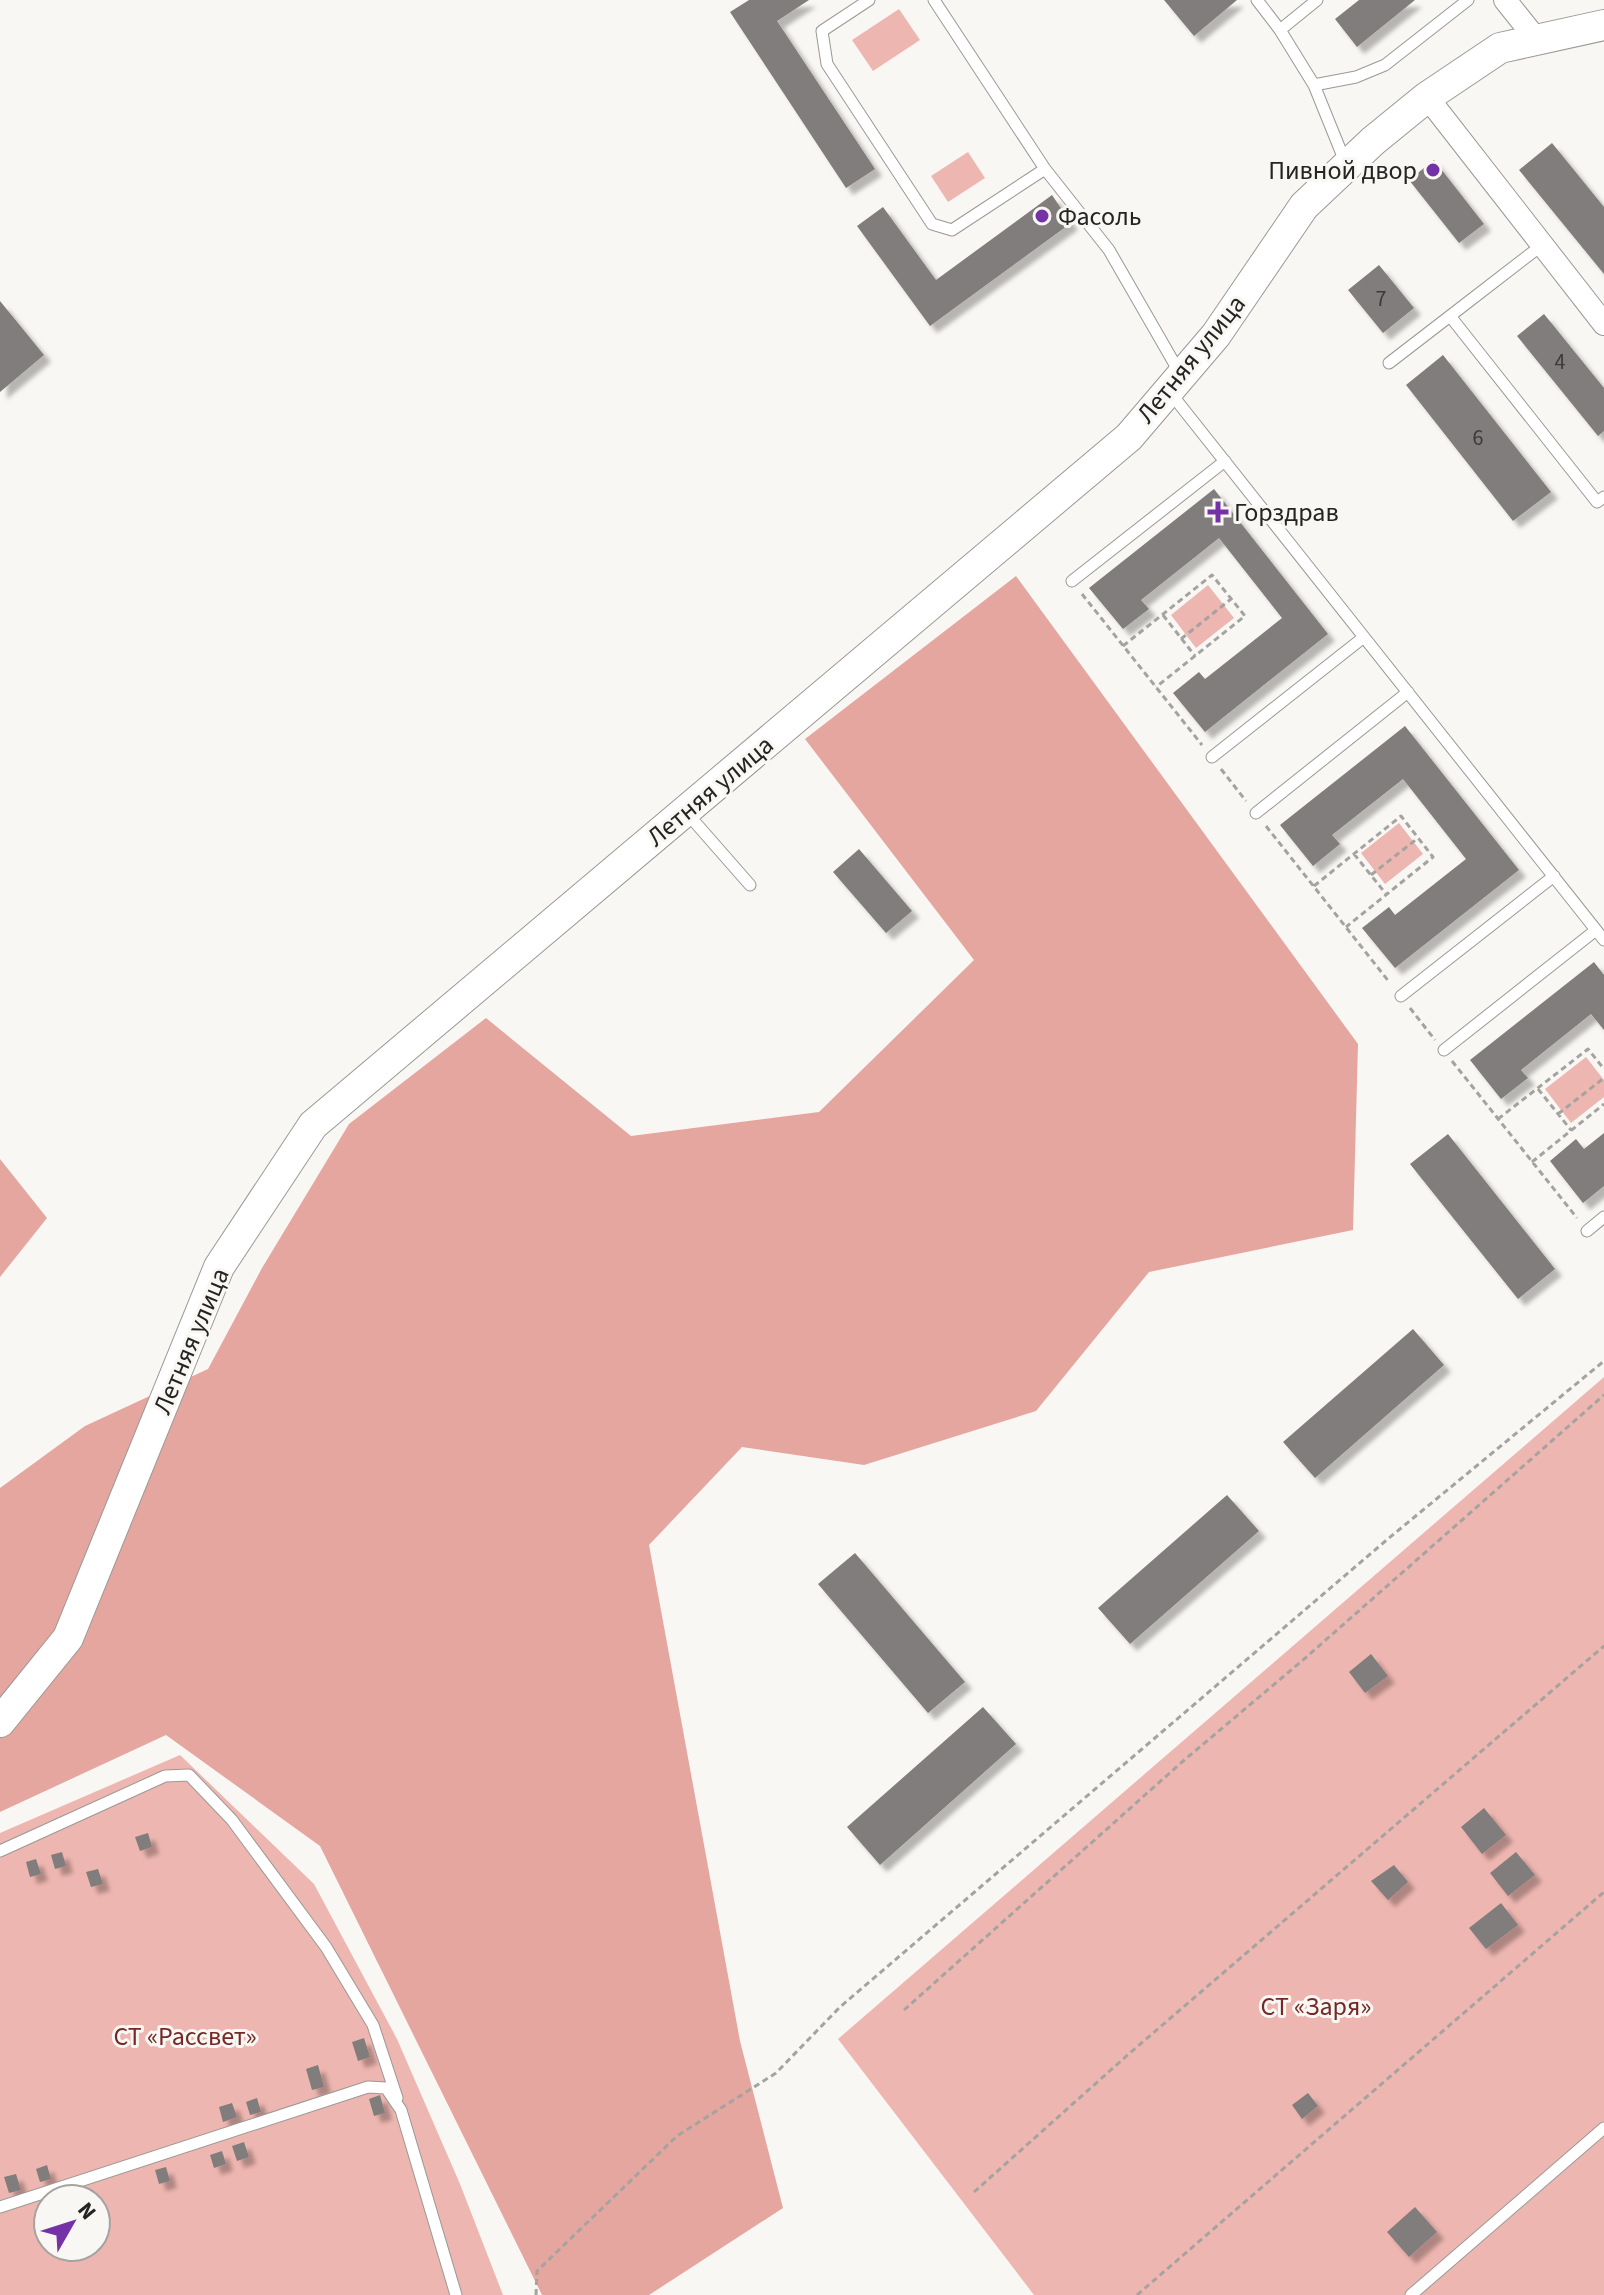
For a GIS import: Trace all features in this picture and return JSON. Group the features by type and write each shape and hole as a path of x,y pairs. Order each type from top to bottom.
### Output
{"street":[{"path":"1505,0 1537,40"},
{"name":"Летняя улица","path":"0,1722 68,1638 219,1267 313,1125 1129,437 1216,335 1304,206 1346,165 1427,97 1487,57 1537,40 1604,25"},
{"path":"1427,97 1604,324"}],"lane":[{"path":"869,0 822,31 827,64 932,224 952,230 1045,169"},
{"path":"934,0 1045,169 1109,250 1175,383 1225,461 1600,935 1444,1050"},
{"path":"1257,0 1314,85 1346,165"},
{"path":"1280,30 1317,0"},
{"path":"1314,85 1356,77 1385,65 1468,0"},
{"path":"1389,363 1542,245"},
{"path":"1450,316 1597,502 1604,497"},
{"path":"1072,581 1225,461"},
{"path":"1212,757 1364,637"},
{"path":"1256,813 1408,692"},
{"path":"685,811 750,885"},
{"path":"1401,996 1554,876"},
{"path":"1587,1231 1604,1217"},
{"path":"0,1851 165,1776 189,1775 232,1820 326,1947 373,2025 456,2295"},
{"path":"0,2207 368,2087 386,2088 401,2110"},
{"path":"1411,2295 1604,2128"}],"path":[{"path":"1123,646 1212,575 1245,616 1156,687"},
{"path":"1072,581 1587,1231"},
{"path":"1181,639 1231,599"},
{"path":"1163,615 1195,656"},
{"path":"1314,886 1401,816 1433,857 1346,927"},
{"path":"1371,875 1418,838"},
{"path":"1354,854 1386,894"},
{"path":"1498,1119 1588,1049 1604,1069"},
{"path":"1558,1114 1604,1078"},
{"path":"1538,1088 1571,1130"},
{"path":"1532,1162 1604,1104"},
{"path":"536,2295 537,2271 677,2136 776,2073 840,2007 1389,1538 1604,1361"},
{"path":"904,2010 1182,1762 1303,1660 1604,1395"},
{"path":"974,2192 1131,2052 1604,1646"},
{"path":"1137,2295 1604,1892"}],"green space":[{"path":"899,9 920,40 873,71 852,40"},
{"path":"968,152 985,178 948,202 931,176"},
{"path":"1208,585 1234,618 1196,648 1171,615"},
{"path":"1399,823 1423,854 1385,884 1361,853"},
{"path":"1586,1057 1604,1080 1604,1097 1571,1123 1545,1089"},
{"name":"СТ «Заря»","path":"1604,1377 1604,2295 1034,2295 838,2039"},
{"name":"СТ «Рассвет»","path":"180,1755 314,1884 397,2039 460,2184 503,2295 0,2295 0,1833"}],"shaded area":[{"path":"1016,576 1358,1044 1353,1230 1149,1272 1036,1411 864,1465 742,1447 649,1545 740,2041 783,2208 649,2295 542,2295 320,1846 166,1735 0,1812 0,1488 85,1426 208,1369 262,1268 349,1124 486,1018 631,1136 819,1112 974,960 805,739"},
{"path":"0,1159 47,1218 0,1277"}],"building":[{"path":"749,0 809,0 777,21 875,169 846,188 730,12"},
{"path":"1164,0 1237,0 1194,36"},
{"path":"1359,0 1415,0 1357,47 1335,19"},
{"path":"1552,143 1604,207 1604,274 1519,170"},
{"path":"1434,160 1484,224 1459,243 1409,180"},
{"path":"1052,195 1071,223 930,326 857,226 883,207 936,280"},
{"path":"1379,265 1414,308 1383,333 1348,290"},
{"path":"0,301 44,355 0,392"},
{"path":"1544,314 1604,388 1604,431 1598,436 1517,336"},
{"path":"1443,355 1551,492 1513,521 1406,385"},
{"path":"1214,489 1328,634 1205,732 1173,693 1199,672 1205,679 1282,618 1219,538 1141,600 1149,609 1123,629 1089,588"},
{"path":"1405,726 1519,870 1395,968 1362,928 1389,907 1395,915 1466,859 1403,779 1332,835 1340,844 1313,866 1280,825"},
{"path":"859,849 912,911 886,933 833,872"},
{"path":"1594,962 1604,975 1604,1030 1591,1014 1521,1070 1528,1078 1501,1099 1470,1060"},
{"path":"1604,1133 1604,1186 1583,1203 1550,1161 1576,1139 1584,1149"},
{"path":"1448,1134 1555,1269 1518,1299 1410,1164"},
{"path":"1413,1329 1444,1365 1315,1478 1283,1442"},
{"path":"1227,1495 1259,1531 1130,1644 1098,1608"},
{"path":"855,1553 965,1682 928,1713 818,1584"},
{"path":"1371,1654 1388,1676 1365,1693 1349,1672"},
{"path":"983,1707 1016,1744 880,1865 847,1827"},
{"path":"1484,1808 1506,1835 1482,1854 1461,1827"},
{"path":"148,1833 152,1847 140,1851 135,1837"},
{"path":"62,1852 66,1866 55,1869 51,1855"},
{"path":"1516,1852 1535,1875 1508,1896 1490,1873"},
{"path":"36,1859 41,1874 30,1877 26,1862"},
{"path":"1394,1865 1408,1882 1388,1900 1371,1881"},
{"path":"98,1869 103,1884 91,1887 86,1872"},
{"path":"1501,1903 1518,1925 1486,1949 1469,1928"},
{"path":"364,2038 370,2057 358,2061 352,2042"},
{"path":"318,2065 324,2087 312,2090 306,2069"},
{"path":"1308,2093 1318,2106 1302,2119 1292,2105"},
{"path":"380,2095 385,2113 374,2116 369,2099"},
{"path":"257,2098 261,2112 250,2115 246,2102"},
{"path":"232,2103 237,2117 223,2122 219,2107"},
{"path":"244,2142 249,2157 237,2161 232,2146"},
{"path":"222,2151 226,2164 214,2168 210,2155"},
{"path":"47,2165 51,2179 40,2182 36,2169"},
{"path":"166,2167 170,2181 159,2184 155,2170"},
{"path":"16,2174 21,2190 9,2193 4,2177"},
{"path":"1415,2207 1437,2232 1409,2257 1387,2232"}],"place":[{"name":"Пивной двор","path":"1433,170"},
{"name":"Фасоль","path":"1042,216"},
{"name":"Горздрав","path":"1218,512"}]}
